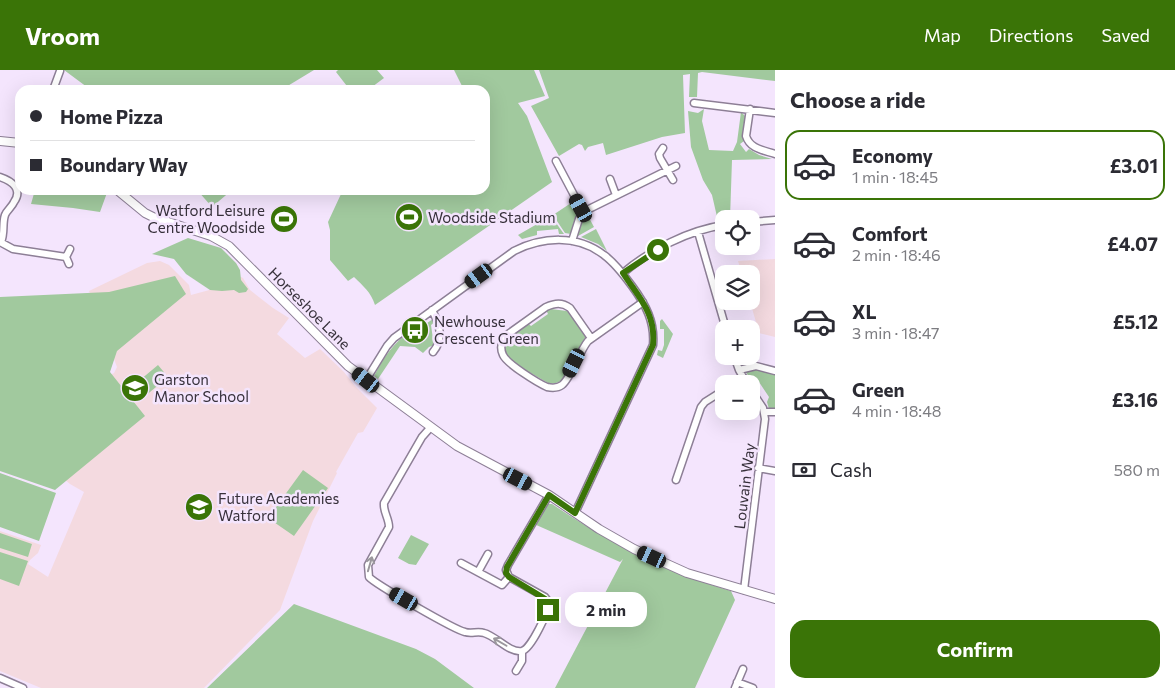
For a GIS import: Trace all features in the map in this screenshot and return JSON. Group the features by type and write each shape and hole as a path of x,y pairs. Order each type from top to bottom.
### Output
{"street":[{"path":"55,85 60,72"},
{"path":"694,103 775,112"},
{"path":"750,109 747,140 756,148 775,154"},
{"path":"0,141 15,142"},
{"path":"663,148 659,154 673,180"},
{"path":"556,161 557,170 583,212"},
{"path":"572,241 583,212 676,166"},
{"path":"0,177 13,183 15,186"},
{"path":"610,179 616,195"},
{"path":"18,195 5,216 3,238 0,242 12,249 66,257"},
{"name":"Horseshoe Lane","path":"124,195 152,217 211,236 228,246 348,366 457,446 549,495 599,530 643,553 687,573 775,599"},
{"path":"760,221 775,220"},
{"path":"623,273 647,256 669,244 715,227"},
{"path":"698,232 723,320"},
{"path":"366,380 394,338 514,251 536,242 548,240 572,241 604,254 623,273 643,302 652,324 653,345 575,513"},
{"path":"69,264 66,257 70,249"},
{"path":"591,338 570,308 565,305 553,304 504,337 501,351 506,360 547,387 552,388 563,384 582,348 591,338 643,302"},
{"path":"432,310 440,334 438,346 433,352"},
{"path":"737,365 742,375"},
{"path":"739,370 756,366 775,371"},
{"path":"676,480 701,407 715,396"},
{"path":"760,404 765,412 775,412"},
{"name":"Louvain Way","path":"744,590 758,468 765,425 765,412"},
{"path":"430,428 422,437 384,503 389,527 368,564 369,577 463,632 485,633 512,649 522,650 530,645 548,610 549,602 544,597 509,577 506,570 549,495"},
{"path":"758,468 775,471"},
{"path":"478,572 488,554"},
{"path":"461,563 502,585 509,577"},
{"path":"516,670 522,661 522,650"},
{"path":"743,669 736,685 753,688"},
{"path":"0,678 23,688"}],"shaded area":[{"path":"775,259 775,337 760,333 760,320 755,320 753,310 760,310 760,265 739,265 738,261"},
{"name":"Future Academies Watford","path":"160,261 169,265 189,285 191,295 213,289 239,276 243,278 250,290 289,318 277,334 305,358 320,349 377,408 363,432 358,433 336,472 313,521 280,610 204,688 41,688 0,671 0,531 41,545 38,553 28,564 48,577 84,492 58,474 54,403 114,373 117,367 89,291 147,263"}],"green space":[{"path":"64,70 314,70 289,85 84,85"},
{"path":"338,70 377,70 384,78 375,85 346,85 336,72"},
{"name":"Woodside Stadium","path":"454,70 534,70 545,96 518,103 527,116 552,182 375,305 361,283 354,277 348,281 330,260 330,230 328,222 341,195 490,195 490,85 462,85"},
{"path":"539,70 775,70 775,81 702,72 698,73 697,97 689,97 690,74 683,75 685,133 662,137 606,155 603,143 588,147 585,151 582,145 579,144 559,156 531,106 549,98"},
{"path":"704,109 702,121 709,150 733,151 737,142 741,112 745,116 742,136 744,141 740,144 746,152 749,149 759,155 772,159 732,160 730,210 715,210 712,195 703,180 691,147 688,111 698,113"},
{"path":"34,195 106,195 100,212 31,204"},
{"path":"201,195 226,195 212,207"},
{"path":"574,201 580,212 571,234 565,233 553,215"},
{"path":"587,214 594,227 578,236 577,234 583,219"},
{"path":"551,216 564,234 559,234 558,229 537,231 537,235 522,239 518,235"},
{"path":"596,229 607,251 598,244 581,237"},
{"path":"188,238 221,248 236,263 240,270 241,280 248,289 246,292 210,290 186,274 174,259 152,254"},
{"path":"175,276 186,294 117,351 110,372 145,416 55,490 0,471 0,297 109,292"},
{"path":"546,310 567,311 586,336 577,354 572,352 563,372 567,374 557,383 548,383 510,361 503,351 505,340 528,323 531,326 548,314"},
{"path":"433,319 435,322 431,325 433,339 437,340 435,345 429,347 423,353 415,347 400,346 378,379 374,376 388,353 401,338"},
{"path":"662,319 673,334 663,358 657,355 658,350 662,351 664,345 664,329 660,329 660,321"},
{"path":"158,365 168,377 144,397 134,385"},
{"path":"753,369 775,374 775,409 769,409 767,402 769,397 760,384 760,375 748,375 745,371"},
{"path":"303,470 328,488 294,536 268,518"},
{"path":"0,473 56,493 39,541 0,527"},
{"path":"548,504 552,504 601,535 652,562 687,577 731,591 735,600 695,688 555,688 623,559 620,562 534,524"},
{"path":"0,533 32,544 28,557 0,548"},
{"path":"411,535 429,544 416,565 409,564 398,558"},
{"path":"0,552 28,561 19,586 0,579"},
{"path":"294,604 416,649 435,659 474,688 207,688"}],"place":[{"name":"Woodside Stadium","path":"409,217"},
{"name":"Watford Leisure Centre Woodside","path":"284,219"},
{"name":"Newhouse Crescent Green","path":"415,330"},
{"name":"Garston Manor School","path":"135,388"},
{"name":"Future Academies Watford","path":"199,507"}],"route":[{"path":"548,610 549,602 544,597 509,577 506,570 549,495 575,513 588,486 653,345 654,330 650,314 623,273 658,250"}]}
